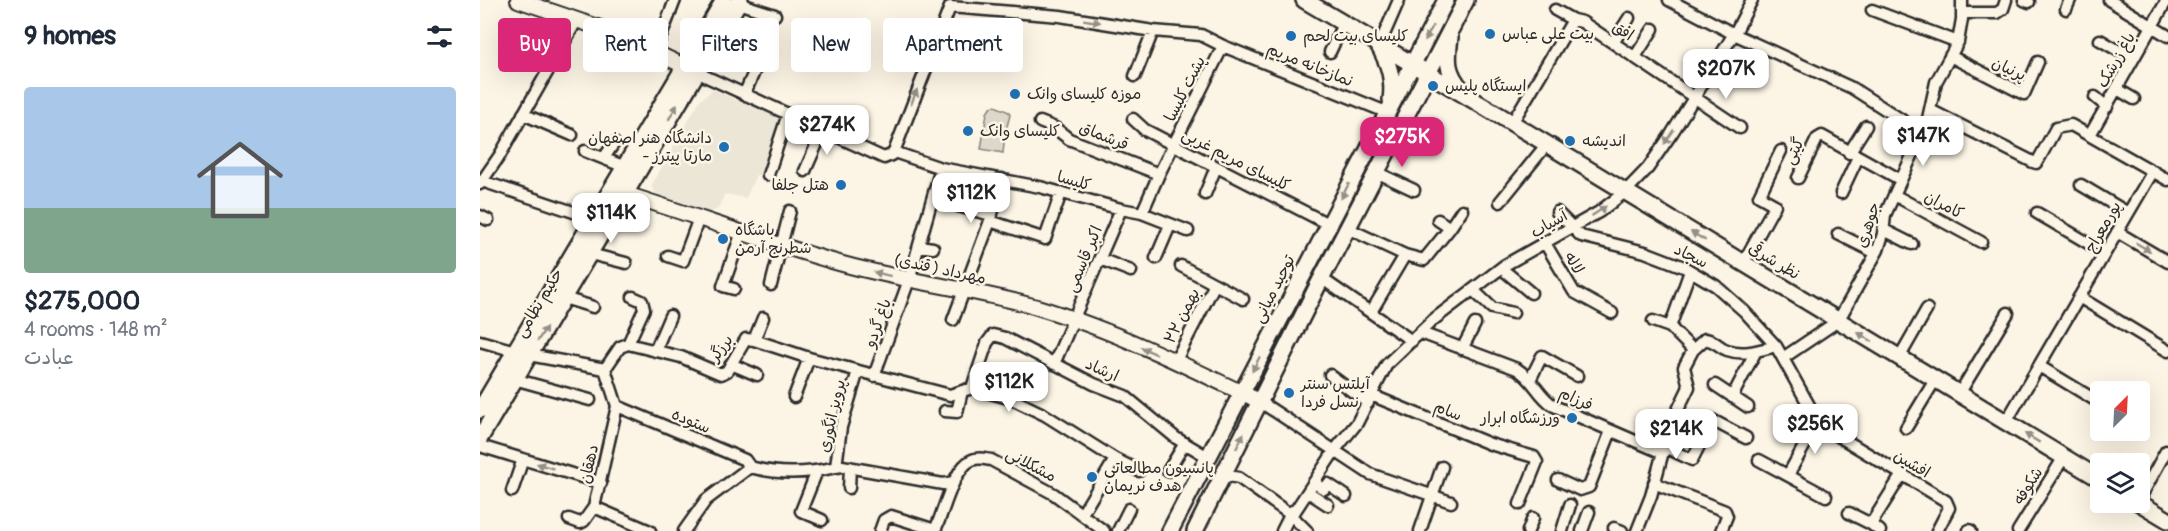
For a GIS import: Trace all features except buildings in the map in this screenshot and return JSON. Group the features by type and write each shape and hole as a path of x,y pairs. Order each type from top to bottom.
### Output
{"main road":[{"name":"نظر شرقی","path":"1304,0 1547,144 2090,473"},
{"name":"توحید میانی","path":"1170,531 1446,0"},
{"path":"1195,531 1321,278 1466,0"},
{"name":"حکیم نظامی","path":"723,18 734,1"},
{"path":"1452,27 1449,70 1451,77 1470,99"},
{"path":"1379,45 1392,76 1388,109"},
{"name":"حکیم نظامی","path":"480,438 514,380 522,352 611,189 688,72"},
{"name":"حکیم نظامی","path":"480,410 564,298 626,194 688,72"},
{"path":"2150,509 2168,520"}],"street":[{"path":"518,0 583,22"},
{"path":"668,18 675,0"},
{"path":"1379,45 1399,0"},
{"path":"1669,0 1734,34 1852,88 1922,133"},
{"path":"1691,12 1697,0"},
{"name":"آسیاب","path":"1333,448 1357,423 1388,364 1421,333 1501,268 1599,212 1625,192 1648,168 1734,34 1752,0"},
{"name":"جوهری","path":"1838,321 1876,253 1884,230 1885,215 1922,133 1936,82 1958,42 1962,0"},
{"path":"1962,13 1997,13 2003,9 2006,0"},
{"path":"2109,0 2168,36"},
{"name":"باغ زرشک","path":"2090,135 2168,0"},
{"path":"734,1 776,15"},
{"name":"نمازخانه مریم","path":"894,152 950,7 1060,16 1153,32 1201,35 1223,46 1388,109"},
{"name":"افق","path":"1556,9 1573,20 1582,22 1740,128"},
{"path":"1872,10 1958,42"},
{"path":"1613,43 1629,18"},
{"path":"577,20 523,114 483,176 594,219"},
{"path":"1512,123 1573,20"},
{"path":"1330,52 1343,24"},
{"path":"1635,57 1653,29"},
{"path":"1135,76 1153,32"},
{"path":"2100,40 2133,59"},
{"name":"پشت کلیسا","path":"1174,145 1223,46"},
{"name":"پرنیان","path":"1950,56 2024,94 2038,62"},
{"name":"کلیسا","path":"696,72 884,158 894,152 942,168 1002,179 1142,213 1188,231"},
{"path":"744,94 754,72"},
{"path":"2117,89 2134,99"},
{"path":"2095,97 2106,106"},
{"path":"1930,110 2036,163 2056,128 2070,125 2168,180"},
{"path":"523,114 572,135"},
{"path":"768,175 788,114"},
{"name":"کلیسای مریم غربی","path":"1133,119 1145,130 1328,224"},
{"name":"قرشماق","path":"1040,122 1055,128 1069,139 1159,174"},
{"path":"1841,193 1866,126"},
{"path":"805,171 823,130"},
{"name":"گیتی","path":"1798,178 1819,137 1822,136 1901,180"},
{"path":"604,158 614,143"},
{"path":"1500,202 1547,144"},
{"path":"1142,213 1174,145"},
{"path":"585,151 625,167"},
{"path":"1743,263 1774,207 1773,204 1759,196 1781,151"},
{"path":"1205,194 1216,167"},
{"name":"باغ گردو","path":"874,376 909,280 942,168"},
{"name":"پورمعراج","path":"2006,422 2152,171"},
{"path":"1376,172 1414,190"},
{"path":"953,320 1002,179"},
{"path":"2081,184 2128,213"},
{"name":"مهرداد ( قندی)","path":"611,189 834,262 1036,307 1074,320 1175,362 1259,401"},
{"path":"958,206 1045,239 1061,193"},
{"name":"کامران","path":"1894,195 1980,242"},
{"name":"اکبر قاسمی","path":"1054,364 1121,209"},
{"path":"1347,228 1405,255 1422,260 1426,259 1462,210"},
{"path":"771,285 790,211"},
{"path":"1557,212 1572,228"},
{"path":"2037,213 2105,253"},
{"path":"668,256 682,261 699,218"},
{"path":"1438,220 1450,228"},
{"path":"1156,258 1170,225"},
{"name":"سجاد","path":"1572,228 1581,236 1645,252 1690,271 1716,286 1744,311 1776,346"},
{"path":"1884,230 1912,244"},
{"path":"734,289 723,286 742,232"},
{"path":"2117,232 2168,262"},
{"path":"1838,234 1876,253"},
{"name":"لاله","path":"1545,243 1574,292 1611,314"},
{"path":"919,246 933,248"},
{"path":"590,254 626,263"},
{"path":"1371,312 1405,255"},
{"path":"1100,259 1131,271"},
{"name":"۲۲ بهمن","path":"1180,266 1243,299"},
{"path":"1501,268 1531,293"},
{"path":"1670,327 1690,271"},
{"path":"714,272 726,276"},
{"path":"1321,278 1412,341"},
{"name":"۲۲ بهمن","path":"1175,362 1215,284"},
{"path":"1473,290 1492,308 1513,313"},
{"path":"480,341 605,369 620,347 628,344 645,309 642,301 633,297"},
{"path":"2079,297 2168,351"},
{"path":"564,298 593,307"},
{"path":"1899,358 1927,309"},
{"path":"1959,394 2008,313"},
{"path":"655,351 670,316"},
{"path":"754,340 763,318"},
{"path":"1653,321 1670,327 1694,350"},
{"path":"1783,358 1838,321"},
{"path":"1462,349 1475,324"},
{"name":"فرزام","path":"1421,333 1516,369 1530,380 1542,398 1554,405 1611,431 1692,460 1712,420 1746,438"},
{"name":"ارشاد","path":"967,389 987,343 993,335 1005,338 1054,364 1125,396 1185,443 1208,457"},
{"name":"برزگر","path":"628,344 681,357 721,374 727,370 746,339 754,340 874,376"},
{"path":"1637,531 1654,483 1670,426 1689,386 1684,367 1694,350 1705,339 1716,342 1727,350 1746,353 1776,346"},
{"name":"افشین","path":"1776,346 1818,421 1825,428 1901,476 1946,501 1949,508 1937,531"},
{"path":"1732,397 1756,351"},
{"path":"1530,380 1542,356 1577,376"},
{"path":"794,397 809,358"},
{"path":"731,364 757,375"},
{"path":"2039,366 2090,397"},
{"name":"دهقان","path":"605,369 617,406 594,507 650,531"},
{"name":"پرویز انگوری","path":"750,466 768,472 817,471 836,467 841,427 858,371"},
{"path":"1330,375 1369,399"},
{"path":"874,376 950,395 967,389 1012,399 1045,415 1115,459 1139,471"},
{"path":"514,380 590,400"},
{"path":"1906,428 1935,380"},
{"path":"1715,385 1748,407"},
{"path":"945,411 957,412 967,389"},
{"name":"سام","path":"1369,399 1490,444 1534,457 1537,462 1520,504"},
{"path":"1259,401 1370,474 1451,502"},
{"name":"ستوده","path":"617,406 745,460 750,466"},
{"path":"1788,475 1818,421"},
{"path":"1558,480 1580,490 1589,487 1611,431"},
{"path":"1167,471 1185,443"},
{"path":"480,446 601,483"},
{"path":"1282,531 1311,488 1333,448"},
{"path":"1291,515 1292,508 1333,448"},
{"path":"2150,481 2166,451"},
{"name":"شکوفه","path":"2018,531 2064,457"},
{"name":"مشکلانی","path":"953,482 970,460 979,458 991,460 1054,494 1104,531"},
{"path":"512,491 523,459"},
{"path":"1082,514 1115,459"},
{"path":"1759,460 1826,496"},
{"path":"684,531 706,500 750,466"},
{"path":"836,467 850,467 943,484 953,482"},
{"path":"849,488 850,467"},
{"path":"1420,531 1442,467"},
{"path":"817,471 801,511 822,520"},
{"path":"1221,480 1229,476 1239,478 1291,515 1307,531"},
{"path":"1849,513 1875,528 1901,476"},
{"path":"880,531 887,516 935,530 953,482"},
{"path":"1654,483 1725,511 1727,516 1721,531"},
{"path":"1311,488 1324,489 1328,484 1346,496"},
{"path":"1311,488 1328,505"},
{"path":"1562,531 1570,506"},
{"path":"569,519 583,523 594,507"},
{"path":"1118,531 1130,509"},
{"path":"1582,531 1589,512"},
{"path":"1528,531 1533,518"}],"shaded area":[{"name":"دانشگاه هنر اصفهان - مارتا پیترز","path":"713,90 784,120 765,177 756,175 746,198 725,194 717,210 706,213 658,196 651,186 700,100"},
{"path":"995,106 1009,112 1010,115 1003,153 981,149 987,113 991,107"}],"place":[{"name":"بیت علی عباس","path":"1490,34"},
{"name":"کلیسای بیت لحم","path":"1291,36"},
{"name":"ایستگاه پلیس","path":"1433,86"},
{"name":"موزه کلیسای وانک","path":"1015,94"},
{"name":"کلیسای وانک","path":"968,131"},
{"name":"اندیشه","path":"1570,141"},
{"name":"دانشگاه هنر اصفهان - مارتا پیترز","path":"724,147"},
{"name":"هتل جلفا","path":"841,185"},
{"name":"باشگاه شطرنج آرمن","path":"723,239"},
{"name":"آیلتس سنتر نسل فردا","path":"1289,393"},
{"name":"ورزشگاه ابرار","path":"1572,418"},
{"name":"پانسیون مطالعاتی هدف نریمان","path":"1092,477"}]}
